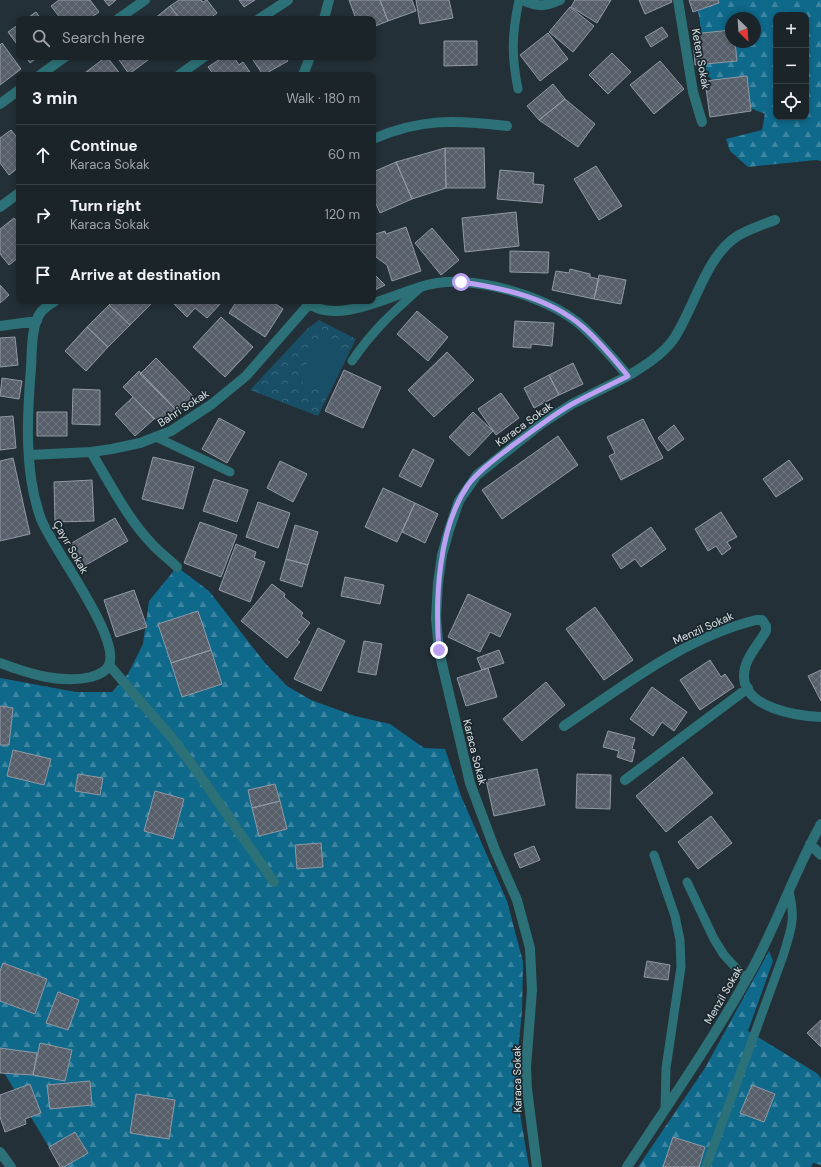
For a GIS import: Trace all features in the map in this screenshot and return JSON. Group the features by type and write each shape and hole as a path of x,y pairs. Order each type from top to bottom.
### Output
{"street":[{"path":"122,16 145,0"},
{"path":"264,16 288,0"},
{"path":"325,16 329,0"},
{"path":"522,0 536,6 548,5 560,0"},
{"name":"Keten Sokak","path":"678,0 694,92 702,122"},
{"path":"44,72 61,60"},
{"path":"183,72 200,60"},
{"path":"304,72 309,60"},
{"path":"0,104 16,92"},
{"path":"376,138 395,129 423,123 452,121 507,126"},
{"path":"0,207 16,195"},
{"name":"Karaca Sokak","path":"537,1167 527,1089 528,1035 532,990 530,948 516,900 495,850 470,782 439,650 436,618 438,583 442,555 459,501 476,475 541,424 572,404 628,376 662,353 684,322 709,270 722,250 736,237 775,220"},
{"path":"376,301 421,286 441,282 461,282 492,286 553,307 583,327 628,376"},
{"path":"0,326 37,321 41,312 51,304"},
{"name":"Bahri Sokak","path":"29,455 91,452 140,443 158,438 185,423 236,385 259,363 306,304"},
{"path":"312,304 320,308 334,311 349,310 367,304"},
{"name":"Çayır Sokak","path":"37,321 32,343 28,421 29,455 35,498 41,519 50,539 87,597 96,616 110,656 109,665"},
{"path":"91,452 142,532 152,544 177,566"},
{"name":"Menzil Sokak","path":"564,726 676,652 717,632 742,624 762,620 766,626 766,631 746,665 744,674 748,688"},
{"path":"0,663 24,672 54,679 78,680 96,675 104,671 109,665 172,738 205,782 274,882"},
{"path":"625,780 748,688 762,703 774,708 808,716 821,717"},
{"name":"Menzil Sokak","path":"627,1167 704,1050 746,979 769,936 810,844 821,824"},
{"path":"810,844 821,855"},
{"path":"0,1152 11,1167"}],"lane":[{"path":"518,89 512,53 512,31 519,0"},
{"path":"352,361 366,340 379,325 421,286"},
{"path":"158,438 230,472"},
{"path":"654,855 675,916 680,940 681,967 666,1068 665,1110"},
{"path":"687,882 714,940 724,955 746,979"},
{"path":"706,1167 783,956 793,924 793,906 789,892"}],"green space":[{"path":"694,0 821,0 821,161 816,160 748,167 730,151 726,139 762,130 765,114 740,104 707,75 699,16"},
{"path":"319,320 356,339 318,416 250,390 308,328"},
{"path":"319,338 349,352 329,394 299,380"},
{"path":"177,567 209,591 265,663 287,686 311,700 355,716 390,724 424,748 445,749 461,796 507,901 523,962 522,1011 517,1061 520,1114 529,1167 64,1167 49,1147 0,1066 0,678 76,692 112,692 128,674 143,644 149,601"},
{"path":"769,951 773,961 748,1031 818,1074 821,1079 821,1165 813,1163 811,1167 638,1167 705,1068"}],"building":[{"path":"59,0 90,0 99,12 93,16 59,16 51,6"},
{"path":"104,0 116,0 109,6"},
{"path":"179,0 201,0 203,2 207,0 217,13 213,16 178,16 170,6"},
{"path":"239,0 255,0 244,7"},
{"path":"349,0 380,0 388,21 376,26 376,16 355,16"},
{"path":"380,0 412,0 416,11 388,21"},
{"path":"416,0 449,0 453,18 420,24"},
{"path":"575,0 611,0 597,23 571,7"},
{"path":"639,0 671,0 672,2 645,14"},
{"path":"689,0 718,0 719,3 693,12"},
{"path":"170,6 178,16 158,16"},
{"path":"570,7 594,26 573,52 549,32"},
{"path":"36,12 39,16 30,16"},
{"path":"16,26 16,43 8,32"},
{"path":"662,27 668,36 651,47 645,37"},
{"path":"725,31 725,48 736,48 737,61 695,65 693,34"},
{"path":"548,33 568,59 540,81 520,55"},
{"path":"444,41 477,41 477,65 444,66"},
{"path":"2,43 21,69 0,85 0,45"},
{"path":"612,53 631,72 608,94 589,75"},
{"path":"102,60 109,60 119,72 86,72"},
{"path":"119,60 148,60 132,72 128,72"},
{"path":"218,60 236,60 239,65 243,62 250,72 212,72 208,67"},
{"path":"253,60 288,61 268,72 261,72"},
{"path":"660,61 684,89 654,114 630,85"},
{"path":"747,76 751,111 710,117 705,81"},
{"path":"553,84 565,99 539,120 527,106"},
{"path":"565,99 595,124 578,147 539,120"},
{"path":"11,130 16,136 16,169 9,175 0,163 0,138"},
{"path":"445,148 484,148 485,188 446,188"},
{"path":"445,148 446,188 412,199 396,162"},
{"path":"396,162 412,199 380,213 376,204 376,171"},
{"path":"596,166 622,206 599,220 574,179"},
{"path":"500,170 534,173 533,184 544,185 542,203 497,199"},
{"path":"516,212 519,246 465,252 462,218"},
{"path":"14,218 16,220 16,259 9,265 0,254 0,229"},
{"path":"406,227 421,271 392,281 387,265 376,257 376,234 385,231 386,234"},
{"path":"432,228 459,260 441,275 415,243"},
{"path":"510,251 549,252 548,273 510,272"},
{"path":"570,269 590,274 590,277 599,279 594,299 552,290 556,271 569,273"},
{"path":"599,275 626,280 621,304 594,299"},
{"path":"376,276 385,285 376,290"},
{"path":"0,285 9,295 0,303"},
{"path":"110,304 151,304 130,325 109,305"},
{"path":"174,304 220,304 207,318 195,308 187,317"},
{"path":"235,304 276,304 283,309 265,337 229,313"},
{"path":"109,305 130,325 108,347 87,327"},
{"path":"417,311 448,337 428,361 397,334"},
{"path":"221,317 253,347 225,377 193,347"},
{"path":"515,321 554,323 552,346 531,344 531,348 513,347"},
{"path":"87,327 108,347 86,371 65,351"},
{"path":"15,337 18,365 0,367 0,338"},
{"path":"447,352 474,380 434,417 408,390"},
{"path":"156,358 194,397 178,412 140,374"},
{"path":"573,363 583,384 559,395 549,375"},
{"path":"344,370 381,387 363,428 325,411"},
{"path":"139,371 178,412 163,427 123,387"},
{"path":"549,375 559,395 534,408 524,388"},
{"path":"2,378 22,381 19,399 0,396"},
{"path":"73,389 100,390 100,425 72,424"},
{"path":"501,393 519,418 496,435 478,409"},
{"path":"133,397 154,419 135,436 115,414"},
{"path":"37,412 67,412 67,436 37,436"},
{"path":"473,412 493,431 469,456 449,437"},
{"path":"13,416 16,448 0,450 0,417"},
{"path":"219,418 245,432 227,463 202,449"},
{"path":"643,419 663,458 621,480 609,456 615,453 607,437"},
{"path":"674,425 684,439 668,451 658,438"},
{"path":"558,436 578,465 502,519 482,490"},
{"path":"413,449 434,460 421,487 399,476"},
{"path":"153,457 194,467 183,509 142,499"},
{"path":"13,458 30,534 0,541 0,461"},
{"path":"789,460 803,479 776,497 763,479"},
{"path":"280,461 307,474 293,502 267,488"},
{"path":"214,479 248,490 237,522 203,511"},
{"path":"92,480 94,521 55,522 54,482"},
{"path":"383,488 415,503 397,542 365,527"},
{"path":"258,502 290,513 278,548 246,537"},
{"path":"415,503 438,514 425,543 402,532"},
{"path":"721,512 737,537 727,542 731,548 722,555 716,546 708,551 695,529"},
{"path":"115,518 128,541 84,566 70,544"},
{"path":"200,522 237,535 221,577 184,563"},
{"path":"295,525 318,532 308,565 286,559"},
{"path":"651,527 666,549 641,567 635,559 621,569 612,555"},
{"path":"236,544 256,552 254,558 265,562 250,602 219,590"},
{"path":"286,559 308,565 302,587 280,580"},
{"path":"345,577 384,585 380,604 341,596"},
{"path":"272,584 285,594 284,597 303,613 301,616 310,623 297,640 300,642 287,658 241,621"},
{"path":"134,590 147,627 116,637 104,600"},
{"path":"468,594 511,614 500,637 490,632 480,652 448,637"},
{"path":"595,607 633,660 604,680 566,629"},
{"path":"198,611 211,650 171,663 158,624"},
{"path":"318,628 345,641 321,691 294,679"},
{"path":"364,641 382,644 376,675 358,672"},
{"path":"211,650 222,684 182,697 171,663"},
{"path":"499,650 504,663 482,670 477,658"},
{"path":"710,660 721,677 725,674 734,687 700,710 680,680"},
{"path":"488,668 497,697 466,706 457,678"},
{"path":"821,670 821,701 808,676"},
{"path":"546,682 565,705 522,741 503,719"},
{"path":"652,687 687,712 674,731 662,722 653,736 630,719"},
{"path":"0,706 13,708 9,745 0,745"},
{"path":"608,731 635,738 632,749 635,750 632,762 617,757 619,751 603,747"},
{"path":"13,750 51,759 44,785 7,776"},
{"path":"683,757 713,793 666,832 636,796"},
{"path":"537,769 545,805 494,816 486,780"},
{"path":"78,774 103,778 100,795 75,791"},
{"path":"577,774 611,775 610,809 576,808"},
{"path":"275,784 280,801 252,808 248,790"},
{"path":"155,791 184,799 173,839 144,831"},
{"path":"280,801 287,829 259,836 252,808"},
{"path":"711,816 732,843 698,869 678,842"},
{"path":"321,843 323,867 297,869 295,845"},
{"path":"534,846 540,860 520,868 514,854"},
{"path":"647,961 670,965 668,980 644,977"},
{"path":"3,963 47,979 35,1014 0,1001 0,971"},
{"path":"58,992 79,1000 68,1030 46,1023"},
{"path":"821,1020 821,1047 807,1033"},
{"path":"40,1043 72,1050 65,1081 33,1075"},
{"path":"0,1048 37,1053 33,1075 0,1073"},
{"path":"90,1081 92,1105 50,1109 47,1085"},
{"path":"30,1084 41,1113 25,1119 26,1124 5,1132 0,1117 0,1095"},
{"path":"752,1085 775,1094 764,1122 740,1113"},
{"path":"136,1094 175,1100 169,1139 130,1133"},
{"path":"75,1132 88,1153 64,1167 60,1167 49,1147"},
{"path":"673,1137 705,1147 699,1167 663,1167"}],"route":[{"path":"439,650 436,618 438,583 442,555 459,501 468,486 476,475 541,424 572,404 628,376 608,352 583,327 553,307 492,286 461,282"}]}
